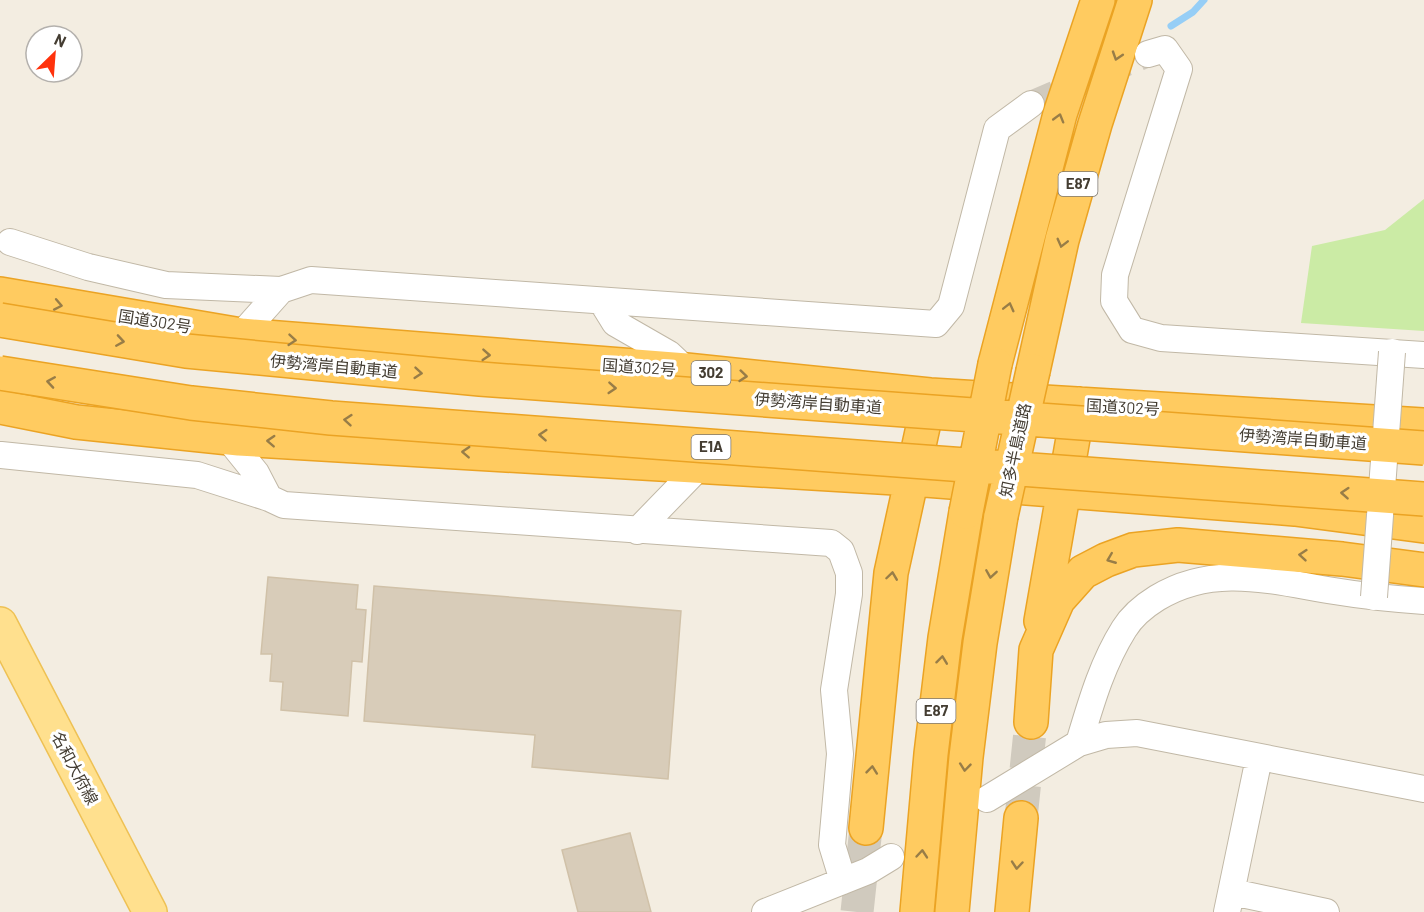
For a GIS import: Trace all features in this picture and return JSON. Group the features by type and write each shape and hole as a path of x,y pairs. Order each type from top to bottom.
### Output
{"highway":[{"name":"E87","path":"916,912 931,754 944,650 966,512 995,364 1060,114 1098,0"},
{"name":"知多半島道路","path":"951,912 980,643 1001,516 1065,229 1095,124 1135,0"},
{"name":"国道302号","path":"0,294 241,335 686,370 930,395 1424,425"},
{"name":"伊勢湾岸自動車道","path":"0,320 186,351 332,366 1424,448"},
{"name":"E1A","path":"0,374 191,404 1422,519"},
{"path":"866,828 891,573 930,395"},
{"path":"1031,722 1036,650 1079,404"},
{"path":"1227,412 1306,406 1424,405"},
{"path":"0,407 76,422 227,437 912,479 1422,519"},
{"path":"1036,650 1058,600 1083,572 1133,550 1178,545 1342,559 1424,570"},
{"path":"1012,912 1021,818"}],"main road":[{"name":"名和大府線","path":"0,624 150,912"}],"street":[{"path":"1148,54 1165,49 1179,69 1115,275 1114,301 1132,330 1161,338 1424,354"},
{"path":"10,242 88,267 166,285 281,290 311,280 936,324 951,306 997,129 1031,104"},
{"path":"241,335 281,290"},
{"path":"602,302 615,323 669,354 686,370"},
{"path":"1374,597 1392,352"},
{"path":"227,437 256,473 269,498"},
{"path":"2,455 197,475 269,498 284,506 831,543 842,551 849,573 849,594 834,690 840,754 832,845 843,881"},
{"path":"637,531 701,465"},
{"path":"1079,743 1097,681 1125,628 1142,607 1174,588 1211,578 1242,576 1374,597 1424,601"},
{"path":"987,798 1079,743 1106,735 1137,733 1424,789"},
{"path":"1259,758 1229,902 1326,912"},
{"path":"765,912 868,871 891,857"}],"green space":[{"path":"1424,199 1424,331 1301,323 1312,246 1385,230"}],"building":[{"path":"268,577 358,585 356,609 366,610 362,662 352,661 348,716 281,710 283,682 270,681 272,654 261,654"},
{"path":"374,586 681,611 668,779 532,767 535,735 364,721"},
{"path":"630,833 651,912 578,912 562,850"}],"waterway":[{"path":"1171,26 1193,12 1204,0"}],"tunnel":[{"path":"1031,104 1148,54"},
{"path":"1021,818 1031,722"},
{"path":"857,912 866,828"}]}
